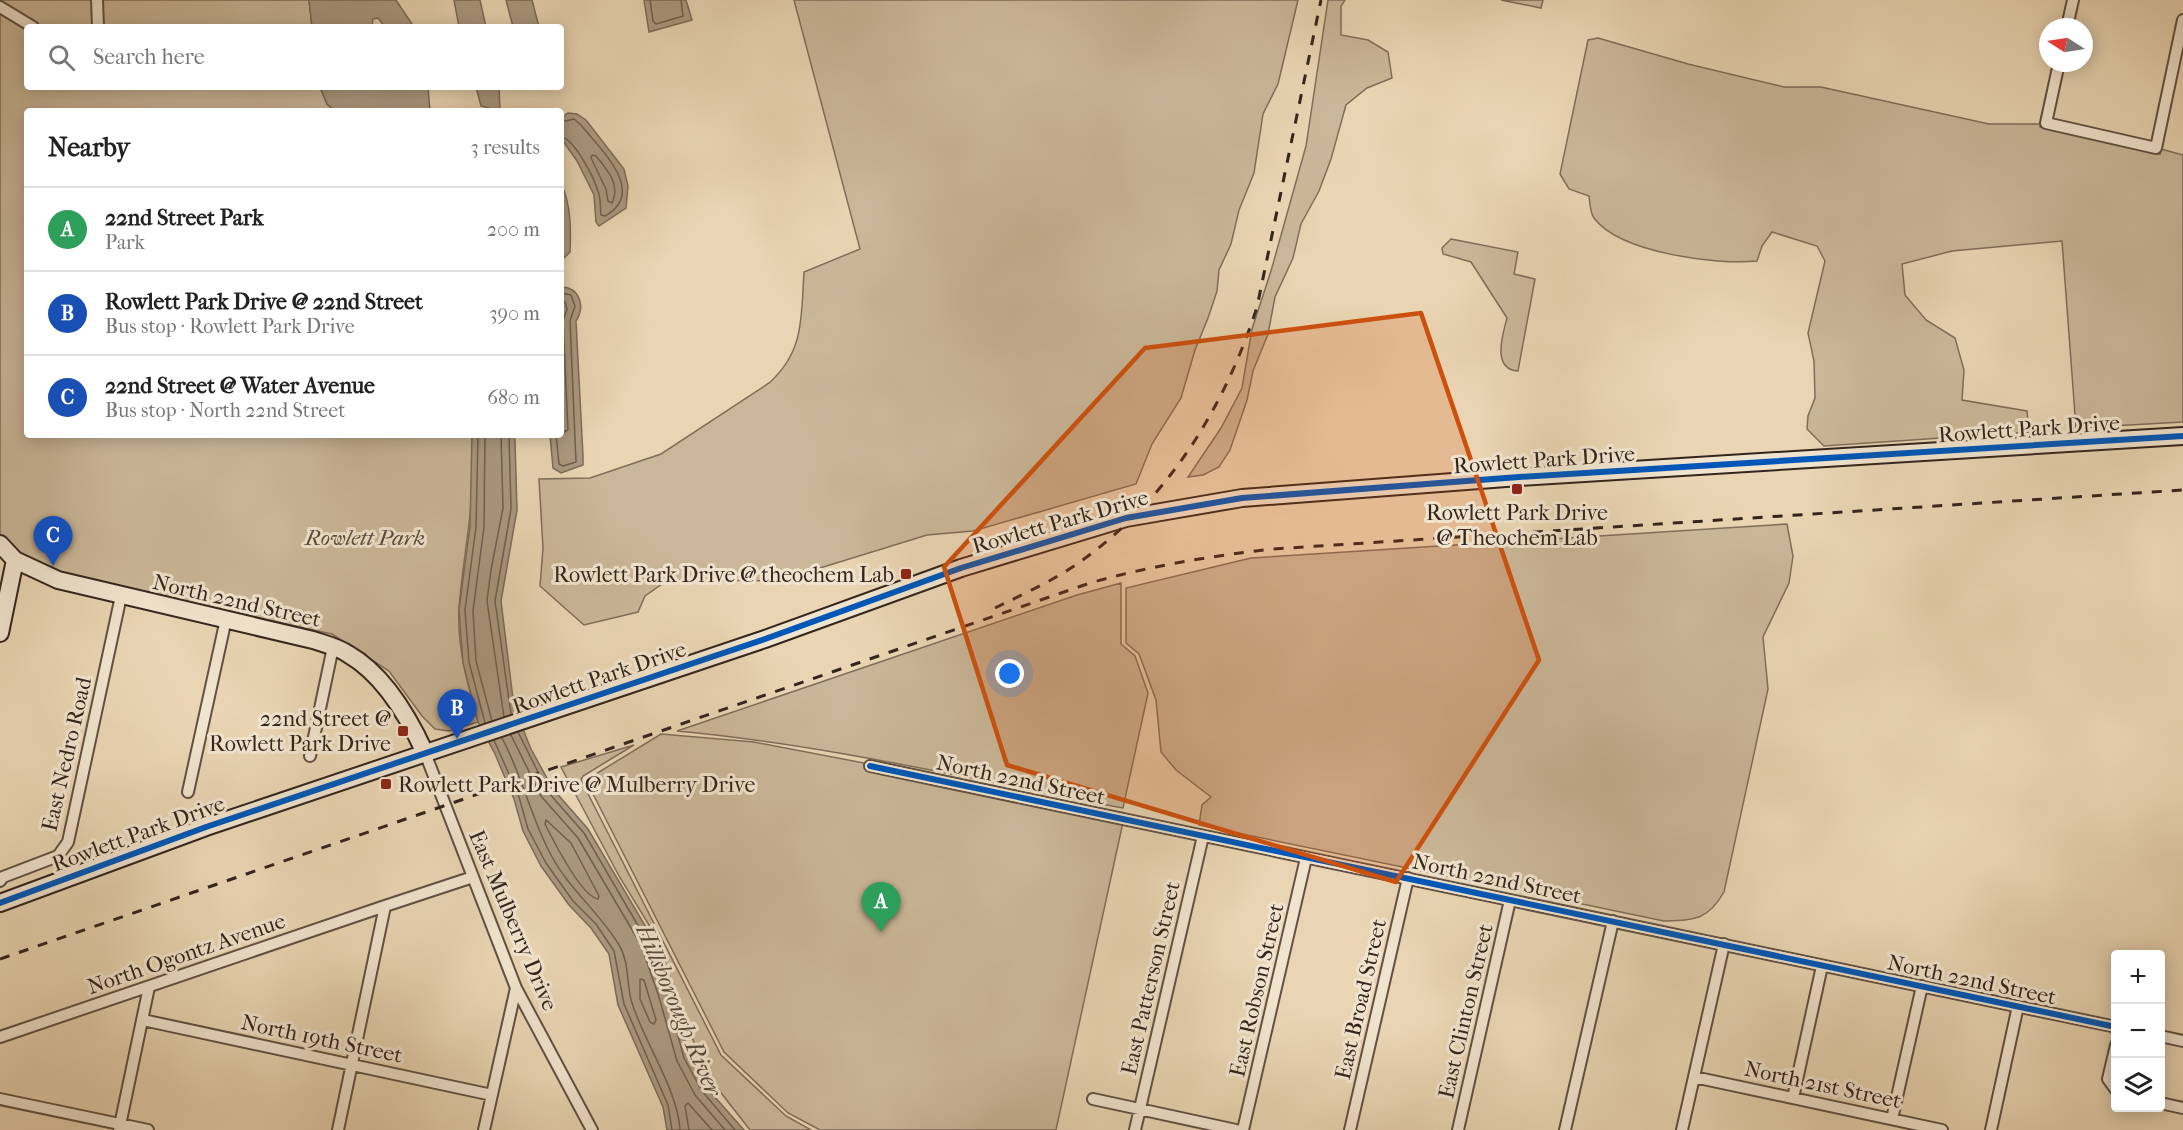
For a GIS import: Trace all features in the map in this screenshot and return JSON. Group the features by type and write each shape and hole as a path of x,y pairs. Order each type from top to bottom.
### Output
{"street":[{"path":"97,0 98,24"},
{"path":"2069,18 2073,0"},
{"path":"0,7 28,24"},
{"path":"2057,72 2046,123 2156,148 2183,20"},
{"name":"Rowlett Park Drive","path":"1,900 206,827 532,718 1039,542 1180,506 1242,498 1519,477 2183,436"},
{"name":"North 22nd Street","path":"0,544 15,560 58,580 314,640 350,654 393,696 414,729 425,753"},
{"path":"0,633 15,560"},
{"name":"East Nedro Road","path":"0,881 3,877 58,856 68,842 121,596"},
{"path":"188,792 226,620"},
{"path":"310,756 333,647"},
{"name":"East Mulberry Drive","path":"425,753 516,987 591,1129"},
{"name":"North 22nd Street","path":"870,766 2111,1026"},
{"name":"East Patterson Street","path":"1136,1130 1203,836"},
{"name":"East Robson Street","path":"1243,1130 1306,858"},
{"name":"North Ogontz Avenue","path":"0,1037 473,877"},
{"name":"East Broad Street","path":"1350,1130 1408,878"},
{"name":"East Clinton Street","path":"1458,1130 1510,900"},
{"path":"338,1130 385,906"},
{"path":"1565,1130 1613,921"},
{"path":"1682,1130 1724,944"},
{"path":"1793,1098 1822,966"},
{"path":"1892,1119 1922,986"},
{"path":"120,1127 149,987"},
{"path":"484,1130 516,987"},
{"path":"1991,1130 2018,1006"},
{"name":"North 19th Street","path":"143,1020 492,1095"},
{"path":"2165,1037 2183,1041"},
{"path":"2111,1064 2108,1078 2111,1083"},
{"name":"North 21st Street","path":"1694,1077 1942,1130"},
{"path":"0,1099 120,1127 148,1130"},
{"path":"1093,1099 1236,1130"},
{"path":"2165,1104 2183,1108"}],"highlighted area":[{"path":"1421,313 1539,660 1396,882 1007,765 944,567 1145,348"}],"green space":[{"name":"Rowlett Park","path":"0,0 309,0 312,24 24,24 24,90 321,90 327,104 332,108 24,108 24,438 472,438 472,501 461,587 459,624 464,666 478,722 449,731 435,729 422,716 389,671 332,634 58,575 18,555 0,536"},
{"path":"794,0 1298,0 1278,84 1263,114 1254,173 1239,210 1231,244 1219,270 1217,291 1208,318 1195,350 1181,398 1152,444 1136,484 973,531 927,535 778,581 668,580 645,596 638,612 584,625 540,586 543,548 539,479 590,478 661,454 769,383 781,371 795,345 801,318 804,272 860,249"},
{"path":"1328,0 1345,0 1341,6 1341,35 1368,40 1388,52 1392,78 1367,88 1346,105 1331,159 1319,191 1301,224 1293,258 1275,297 1268,334 1253,371 1247,400 1230,450 1219,467 1203,475 1188,477 1221,428 1242,388 1252,329 1271,271 1306,146"},
{"path":"1501,0 1543,0 1541,8"},
{"path":"1598,38 1688,64 1784,87 1821,87 1989,124 2041,124 2040,127 2160,154 2161,149 2183,155 2183,422 2076,428 2062,241 1952,251 1902,264 1905,295 1926,320 1955,338 1964,370 1962,400 2027,411 2029,432 1824,446 1807,429 1808,416 1815,398 1814,361 1808,333 1825,261 1817,246 1772,232 1762,246 1757,261 1739,262 1694,258 1646,248 1607,230 1594,218 1589,196 1569,189 1560,174 1588,40"},
{"path":"1451,239 1518,252 1514,274 1535,279 1518,371 1510,369 1504,364 1502,358 1502,341 1507,318 1471,262 1443,254 1442,248"},
{"path":"1787,524 1793,556 1789,583 1763,637 1768,689 1724,892 1712,908 1700,917 1692,919 1664,921 1199,825 1202,805 1211,797 1176,770 1161,752 1156,700 1139,654 1126,643 1126,588 1251,558"},
{"path":"1121,583 1121,644 1135,656 1148,693 1123,808 845,754 677,731 1077,595"},
{"path":"661,734 754,742 1125,813 1056,1130 820,1130 788,1113 724,1052 586,780"},
{"path":"634,745 583,776 581,780 721,1055 786,1116 811,1130 750,1130 711,1080 684,1020 657,938 619,876 561,767"}],"water":[{"path":"309,0 396,0 412,24 383,24 378,18 373,19 372,24 312,24"},
{"path":"454,0 480,0 485,24 458,24"},
{"path":"506,0 532,0 538,24 512,24"},
{"path":"644,0 686,0 692,20 649,32"},
{"path":"321,90 428,90 430,108 332,108 327,104"},
{"path":"477,90 499,90 500,108 481,106"},
{"path":"568,113 577,114 586,120 624,169 628,186 626,208 599,226 596,222 594,195 577,161 564,142 564,116"},
{"path":"564,191 570,217 570,252 564,258"},
{"path":"564,288 576,294 580,304 576,321 583,465 561,473 553,468 550,438 564,438"},
{"path":"472,438 514,438 517,510 501,601 514,707 531,749 553,789 588,829 653,939 672,994 689,1055 706,1087 744,1130 667,1130 663,1107 618,1005 609,954 541,866 523,831 514,799 495,754 478,722 463,663 459,610 470,526"}],"railway":[{"path":"995,608 1059,575 1112,537 1166,481 1210,416 1244,345 1257,307 1321,0"},
{"path":"0,959 1090,583 1158,567 1203,558 1273,549 2183,490"}],"cycle path":[{"path":"0,903 206,827 765,639 961,568 1126,518 1242,498 1519,477 2183,436"},
{"path":"870,766 2111,1026"}],"place":[{"name":"Rowlett Park Drive @ Theochem Lab","path":"1517,489"},
{"name":"22nd Street @ Water Avenue","path":"53,566"},
{"name":"Rowlett Park Drive @ theochem Lab","path":"906,574"},
{"name":"22nd Street @ Rowlett Park Drive","path":"403,731"},
{"name":"Rowlett Park Drive @ 22nd Street","path":"457,739"},
{"name":"Rowlett Park Drive @ Mulberry Drive","path":"386,784"},
{"name":"22nd Street Park","path":"881,932"}],"water label":[{"name":"Hillsborough River","path":"679,1010"}]}
